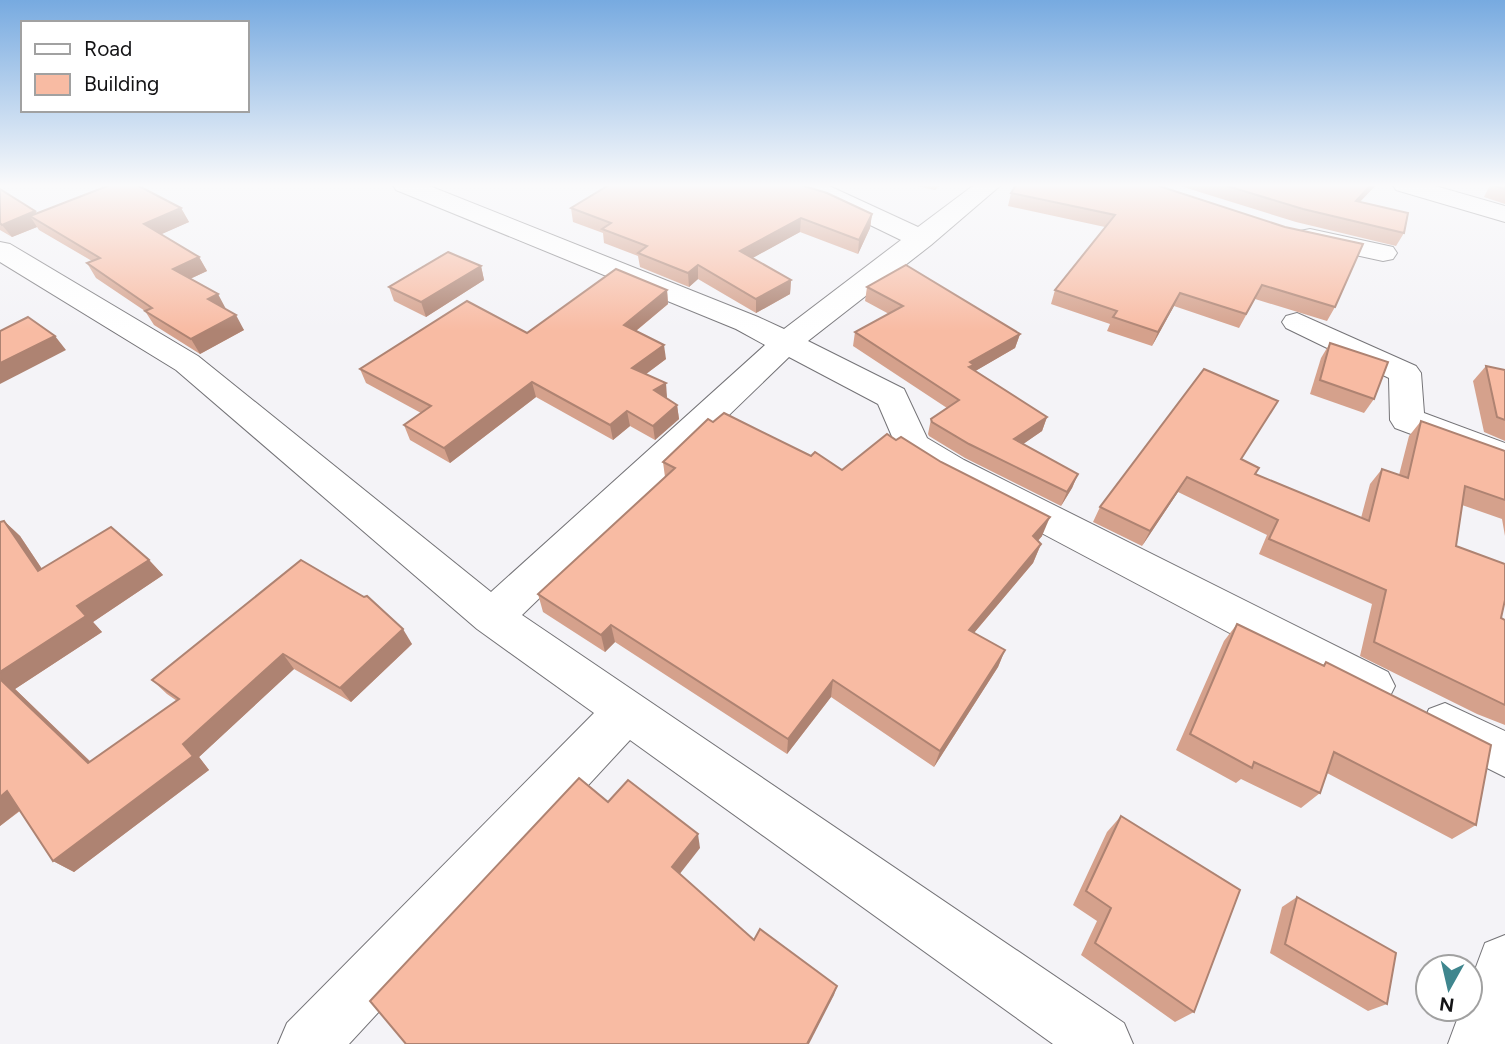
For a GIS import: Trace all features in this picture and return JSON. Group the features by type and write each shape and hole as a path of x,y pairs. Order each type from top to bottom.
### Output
{"street":[{"path":"526,234 747,323 892,397 913,446 951,469 1505,755"},
{"path":"909,234 920,239"},
{"path":"492,617 786,342 927,234"},
{"path":"1296,234 1383,253"},
{"path":"0,250 187,363 492,617 1103,1044"},
{"path":"1297,322 1405,373 1407,420 1505,456"},
{"path":"308,1044 627,711"},
{"path":"1478,1044 1505,963"}],"building":[{"path":"60,234 160,234 199,257 173,269 218,294 208,299 236,315 191,339 145,311 152,308 87,263 100,258"},
{"path":"614,234 772,234 740,251 791,280 756,299 698,265 688,273 638,253 647,246"},
{"path":"842,234 862,234 859,240"},
{"path":"1100,234 1316,234 1363,244 1335,307 1262,285 1246,314 1180,293 1158,332 1113,317 1117,311 1055,290"},
{"path":"448,252 481,266 421,302 389,287"},
{"path":"906,265 1020,334 970,362 974,365 969,367 1047,417 1014,439 1078,474 1067,492 969,444 932,422 931,419 959,400 855,332 903,306 867,287"},
{"path":"616,269 667,290 624,325 664,345 632,368 666,383 654,390 677,405 653,426 627,411 610,425 532,382 444,448 404,425 431,406 360,369 467,301 527,333"},
{"path":"28,317 55,336 0,363 0,331"},
{"path":"1330,343 1388,362 1374,399 1320,380"},
{"path":"1486,366 1505,370 1505,420 1497,417"},
{"path":"1204,369 1278,401 1241,459 1259,468 1255,474 1369,521 1382,469 1408,478 1421,421 1505,451 1505,500 1465,486 1456,546 1505,564 1505,600 1501,618 1505,620 1505,705 1374,642 1386,590 1269,539 1278,520 1187,477 1150,531 1100,507"},
{"path":"724,413 811,456 815,452 842,470 887,434 896,440 901,437 941,462 1050,517 1033,536 1041,544 969,630 1005,650 940,751 833,680 788,739 611,625 601,635 538,594 675,468 663,462 708,419 713,422"},
{"path":"4,521 38,571 111,527 149,560 77,606 86,616 0,672 0,522"},
{"path":"301,560 364,597 367,596 403,629 340,688 283,654 183,744 193,756 53,861 7,791 0,797 0,679 88,763 179,699 152,680"},
{"path":"1237,624 1324,666 1326,662 1491,745 1476,825 1334,752 1320,793 1254,762 1252,768 1190,734"},
{"path":"579,778 608,802 628,780 698,834 672,867 754,940 760,929 837,986 807,1044 406,1044 370,1001"},
{"path":"1121,816 1240,890 1194,1012 1095,943 1111,908 1086,891"},
{"path":"1297,897 1396,953 1387,1004 1285,944"}]}
